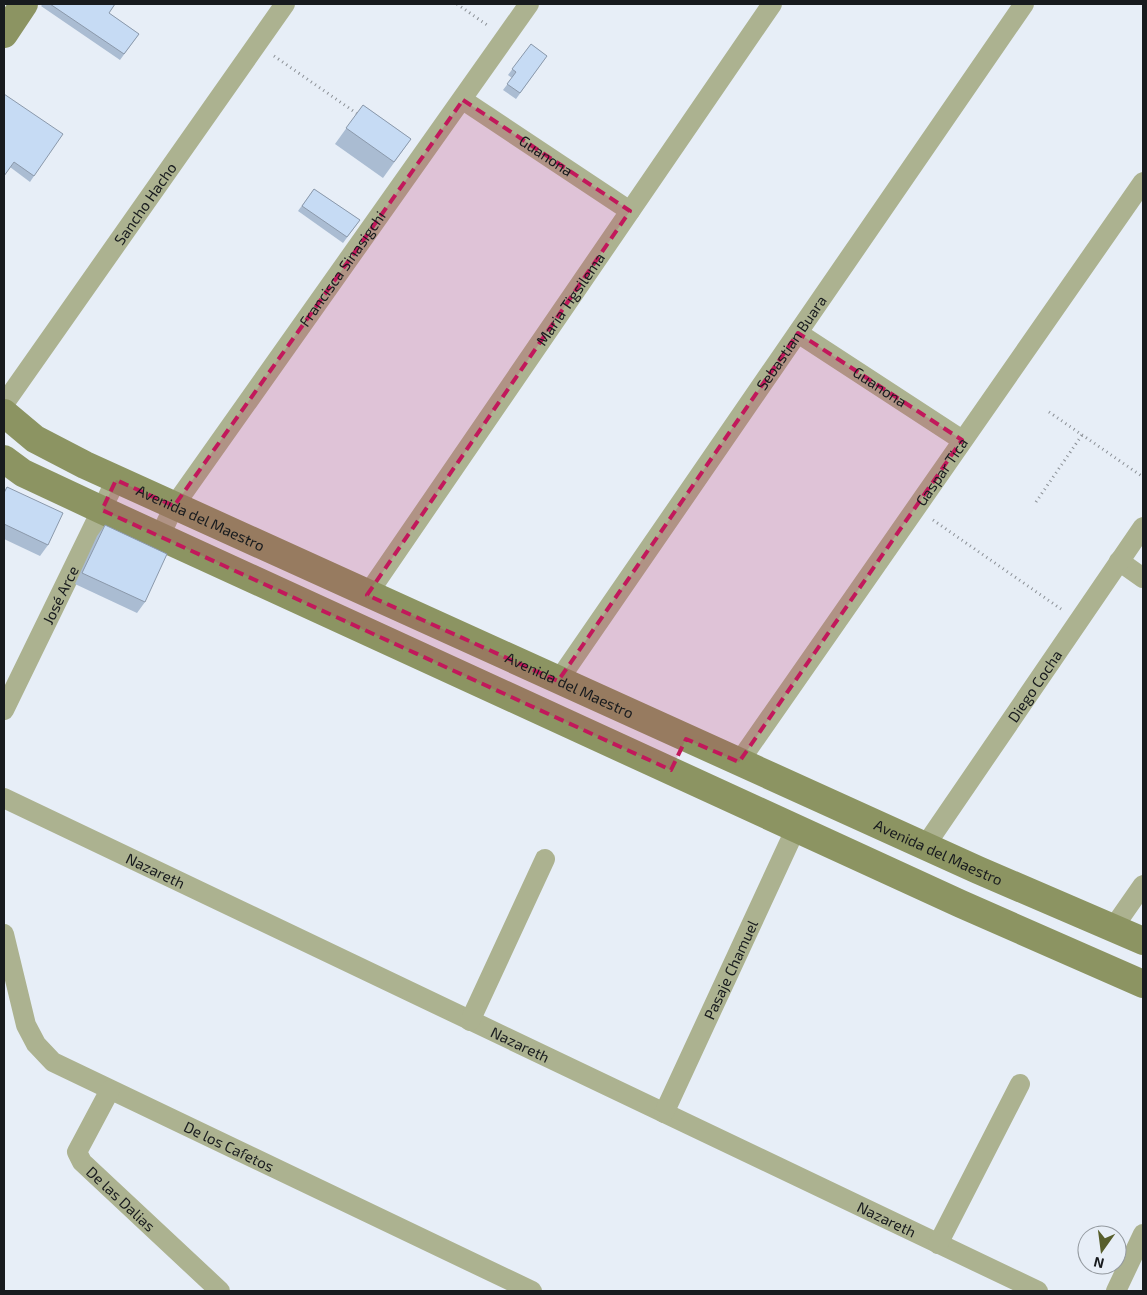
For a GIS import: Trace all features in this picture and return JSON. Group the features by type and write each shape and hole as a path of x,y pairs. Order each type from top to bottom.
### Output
{"main road":[{"path":"4,34 24,4"},
{"name":"Avenida del Maestro","path":"4,413 35,439 116,480 366,595 978,870 1143,941"},
{"path":"4,459 23,474 961,904 1143,984"},
{"path":"406,649 422,619"},
{"path":"672,770 686,738"},
{"path":"961,904 978,870"}],"street":[{"name":"Sancho Hacho","path":"4,404 285,4"},
{"name":"Francisca Sinasigchi","path":"160,536 174,506 463,100 529,4"},
{"name":"Maria Tigsilema","path":"366,595 772,4"},
{"name":"Sebastian Buara","path":"558,681 1024,4"},
{"name":"Guanona","path":"463,100 630,211"},
{"name":"Gaspar Tica","path":"740,762 1143,182"},
{"name":"Guanona","path":"798,333 962,440"},
{"name":"José Arce","path":"4,710 116,480"},
{"name":"Diego Cocha","path":"925,846 1143,527"},
{"path":"1119,561 1143,578"},
{"name":"Nazareth","path":"4,798 1038,1291"},
{"name":"Pasaje Chamuel","path":"664,1113 796,828"},
{"path":"470,1021 545,859"},
{"path":"1113,928 1143,885"},
{"name":"De los Cafetos","path":"4,934 26,1024 36,1044 53,1062 532,1291"},
{"path":"938,1244 1020,1084"},
{"name":"De las Dalias","path":"110,1090 80,1142 77,1152 82,1162 220,1291"},
{"path":"1116,1291 1143,1234"}],"path":[{"path":"458,4 486,24"},
{"path":"257,44 361,116"},
{"path":"1049,412 1143,477"},
{"path":"1036,502 1082,435"},
{"path":"915,508 1078,620"}],"highlighted area":[{"path":"463,100 630,211 367,595 558,681 798,333 962,440 739,762 686,739 671,770 102,510 116,480 174,506"}],"building":[{"path":"50,4 115,4 109,13 139,34 124,54"},
{"path":"531,44 547,56 520,93 507,84 516,72 512,69"},
{"path":"4,94 63,134 34,176 14,162 4,176"},
{"path":"363,105 411,139 394,162 346,128"},
{"path":"314,189 360,220 347,237 302,206"},
{"path":"7,487 63,513 48,545 4,524 4,493"},
{"path":"105,525 167,554 145,602 82,573"}]}
